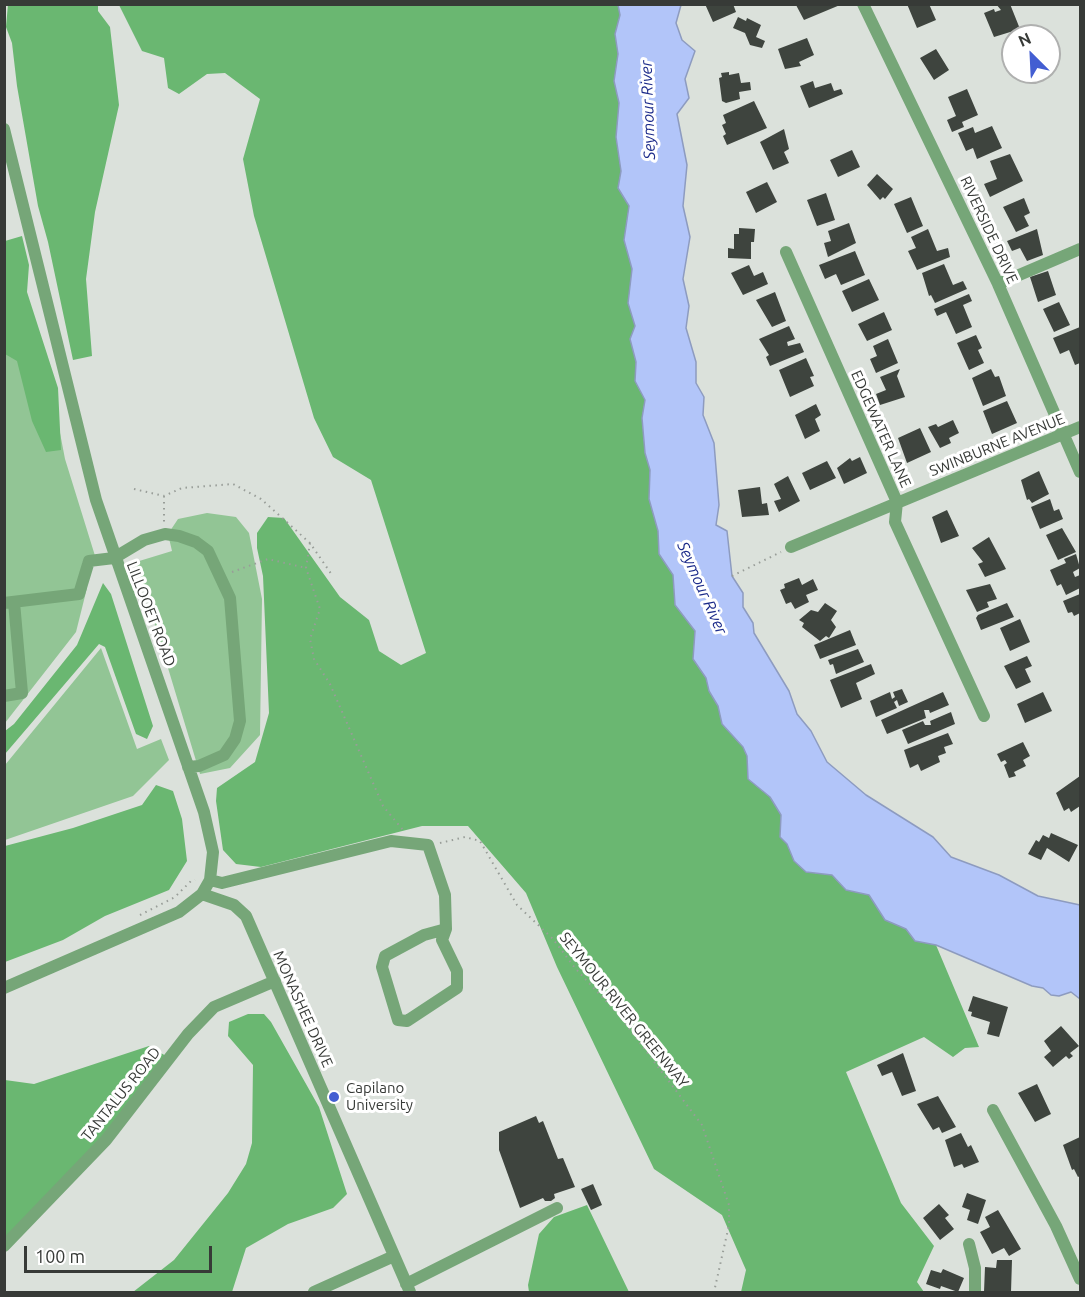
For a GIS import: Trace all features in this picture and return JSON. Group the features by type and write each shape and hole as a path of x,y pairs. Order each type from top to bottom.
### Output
{"street":[{"name":"RIVERSIDE DRIVE","path":"863,4 998,284 1080,472"},
{"name":"LILLOOET ROAD","path":"4,129 96,500 114,558 155,665 213,842 210,880 202,894 167,919 4,988"},
{"path":"998,284 1080,249"},
{"name":"EDGEWATER LANE","path":"786,252 897,502 895,522 984,716"},
{"name":"SWINBURNE AVENUE","path":"791,547 1080,427"},
{"path":"4,696 22,693 9,602 79,594 88,561 114,558 144,540 165,534 195,542 208,551 230,598 234,630 238,730 231,747 224,755 200,766 188,767"},
{"path":"210,880 222,883 391,841 428,846 445,895 446,929 442,940 458,971 457,988 407,1021 398,1020 382,967 385,956 424,935 446,929"},
{"name":"MONASHEE DRIVE","path":"202,894 222,899 240,909 274,981 408,1288"},
{"name":"TANTALUS ROAD","path":"4,1246 106,1140 188,1034 214,1007 274,981"},
{"path":"993,1110 1056,1226 1080,1279"},
{"path":"408,1288 558,1208"},
{"path":"969,1244 975,1268 975,1293"},
{"path":"314,1293 332,1288 350,1276 394,1256"},
{"path":"344,1293 350,1276"}],"path":[{"path":"134,489 164,496 182,488 233,484 261,499 310,543 332,575"},
{"path":"164,496 165,534"},
{"path":"310,543 306,568 320,609 310,639 314,659 330,684 383,806 400,825 410,843"},
{"path":"732,576 791,547"},
{"path":"220,576 268,559 306,568"},
{"name":"SEYMOUR RIVER GREENWAY","path":"428,846 465,837 480,841 517,905 553,939 575,968 618,1014 679,1091 702,1125 729,1204 729,1225 714,1293"}],"green space":[{"path":"8,4 98,5 98,11 110,27 119,105 95,212 86,279 92,356 73,360 38,206 17,86 12,43 6,27"},
{"path":"119,5 618,5 620,15 615,34 618,54 614,81 619,103 616,137 621,171 618,188 629,206 624,240 632,269 629,303 635,326 630,339 636,362 635,381 645,400 642,418 645,453 650,470 649,499 658,531 659,554 673,575 675,605 696,631 693,659 706,678 709,691 718,706 722,724 743,747 747,756 748,779 770,797 781,815 780,837 787,844 794,861 806,872 832,875 846,890 869,895 885,920 906,929 915,941 936,945 979,1047 965,1048 953,1057 924,1037 846,1072 901,1203 934,1246 917,1282 924,1292 741,1292 746,1270 722,1215 654,1169 557,967 526,893 468,826 422,826 261,867 236,864 223,850 216,801 217,788 255,762 269,713 263,576 257,548 257,533 268,517 284,518 340,597 369,620 379,651 401,665 426,653 371,480 333,457 314,418 254,216 243,159 260,99 225,73 207,74 179,94 168,88 164,58 142,51"},
{"path":"22,236 29,265 27,292 58,388 61,450 46,452 32,421 17,361 5,354 5,241"},
{"path":"4,242 43,344 65,459 96,559 82,563 87,588 76,632 5,723"},
{"path":"207,513 236,517 249,533 262,599 260,735 230,768 200,774 136,562 172,551 168,534 178,519"},
{"path":"103,583 111,594 153,726 147,739 136,734 105,647 99,644 5,754 5,731 14,724 77,645"},
{"path":"101,648 137,749 161,739 169,760 133,796 5,840 5,765"},
{"path":"156,785 173,791 182,819 187,861 169,890 105,916 63,940 5,962 5,846 73,828 142,805"},
{"path":"248,1014 264,1014 271,1022 319,1107 347,1194 333,1208 288,1224 246,1248 232,1292 133,1292 174,1260 228,1193 246,1164 252,1143 253,1065 228,1036 229,1022"},
{"path":"149,1046 166,1056 93,1148 5,1241 5,1080 34,1084"},
{"path":"587,1205 629,1292 529,1292 528,1285 539,1234 554,1217"}],"water":[{"name":"Seymour River","path":"618,5 681,5 676,23 682,40 695,51 685,79 689,98 677,114 687,165 683,206 690,237 683,279 689,306 686,328 696,362 696,383 704,397 703,415 714,443 719,505 716,525 727,531 732,576 743,593 743,607 753,623 754,633 789,691 797,714 811,731 827,762 866,795 933,837 951,857 999,875 1038,896 1080,905 1080,999 1071,992 1059,996 1051,995 1043,988 1032,986 936,945 915,941 906,929 885,920 869,895 846,890 832,875 806,872 794,861 787,844 780,837 781,815 770,797 748,779 747,756 743,747 722,724 718,706 709,691 706,678 693,659 695,631 675,605 673,575 659,554 658,531 649,499 650,470 645,453 642,418 645,400 635,381 636,362 630,339 635,326 628,303 632,269 624,240 629,206 618,188 621,171 616,137 619,103 614,81 618,54 615,34 620,15"}],"building":[{"path":"705,4 733,4 736,12 713,22"},
{"path":"907,4 929,4 936,20 917,28"},
{"path":"996,4 1010,4 1018,24 1001,24 1001,35 994,37 984,13 994,9 995,12 1001,10"},
{"path":"796,5 840,5 804,20"},
{"path":"738,17 746,21 747,18 761,25 756,37 765,41 762,48 750,45 745,33 733,28"},
{"path":"807,38 814,55 799,62 801,66 785,69 778,49"},
{"path":"936,49 949,70 934,80 920,58"},
{"path":"729,72 729,75 739,73 741,83 750,82 751,90 739,92 740,99 726,103 722,101 719,78 722,77 721,73"},
{"path":"813,81 815,88 831,83 834,91 841,89 843,94 809,108 800,86"},
{"path":"967,89 978,115 962,122 964,127 952,132 947,120 956,116 948,97"},
{"path":"754,101 767,128 727,145 723,136 726,134 722,125 726,123 723,115"},
{"path":"992,126 1002,148 977,159 973,148 966,151 958,133 973,127 975,133"},
{"path":"784,129 789,149 784,152 789,163 773,170 760,142"},
{"path":"852,150 860,167 838,177 830,160"},
{"path":"1010,154 1023,181 990,197 984,184 997,179 990,161"},
{"path":"877,174 893,189 885,199 883,197 880,200 867,185"},
{"path":"767,182 777,202 756,213 746,192"},
{"path":"826,193 835,220 817,226 807,200"},
{"path":"911,197 923,226 907,233 894,204"},
{"path":"1024,198 1030,213 1024,216 1029,226 1016,232 1003,207"},
{"path":"849,223 856,243 828,257 824,243 831,241 828,231"},
{"path":"739,228 755,229 754,242 751,242 751,259 728,258 728,248 734,249 734,234 739,234"},
{"path":"928,229 937,251 948,248 950,257 917,270 908,251 916,248 911,237"},
{"path":"1037,229 1043,255 1027,261 1020,248 1012,251 1007,241"},
{"path":"855,251 865,275 841,285 836,274 825,279 819,265"},
{"path":"944,264 953,285 963,281 967,289 935,303 931,295 929,296 922,273"},
{"path":"749,265 754,276 763,272 768,284 743,295 731,273"},
{"path":"1048,271 1056,295 1038,302 1030,277"},
{"path":"869,279 879,300 852,312 842,291"},
{"path":"775,292 786,321 772,327 756,300"},
{"path":"969,294 972,301 963,305 972,327 956,334 946,312 937,316 934,309"},
{"path":"1059,302 1070,325 1054,332 1043,309"},
{"path":"884,312 892,330 867,341 858,324"},
{"path":"789,326 795,339 787,342 788,346 800,343 804,352 770,366 766,357 769,355 759,339"},
{"path":"1080,327 1080,363 1075,365 1069,350 1060,354 1053,338"},
{"path":"976,335 982,348 978,350 984,363 969,370 957,343"},
{"path":"888,339 898,363 876,373 870,359 877,356 873,346"},
{"path":"806,358 814,376 810,377 814,386 790,397 779,370"},
{"path":"900,369 897,376 905,397 880,405 876,394 886,390 880,377"},
{"path":"991,369 995,377 999,376 1006,396 983,406 972,378"},
{"path":"1007,401 1017,423 992,434 983,411"},
{"path":"816,404 821,415 815,419 820,431 805,439 795,415"},
{"path":"953,420 959,433 949,438 951,443 940,448 928,427 936,424 938,427"},
{"path":"920,428 931,452 907,463 898,438"},
{"path":"860,457 867,473 844,484 837,468 850,458 852,461"},
{"path":"827,461 836,478 810,490 802,473"},
{"path":"1039,471 1049,494 1032,503 1029,499 1027,500 1021,480"},
{"path":"788,476 800,501 779,512 774,501 781,499 774,484"},
{"path":"760,487 762,504 767,503 769,515 742,517 738,490"},
{"path":"1050,499 1054,511 1059,509 1063,519 1040,529 1031,507"},
{"path":"947,510 959,536 941,543 932,517"},
{"path":"1062,528 1076,552 1058,560 1046,535"},
{"path":"989,537 1006,569 985,577 978,564 983,562 972,548"},
{"path":"1076,554 1080,568 1073,572 1075,577 1080,575 1080,588 1066,595 1061,584 1057,586 1050,570 1066,563 1064,559"},
{"path":"799,578 802,585 813,579 818,590 806,595 809,602 795,609 791,602 786,604 780,590 785,588 784,584"},
{"path":"990,584 997,599 987,602 989,607 977,612 966,590"},
{"path":"1080,594 1080,613 1074,616 1072,612 1068,613 1063,601"},
{"path":"825,603 837,611 831,620 836,627 829,638 826,636 820,641 802,627 804,623 799,620 811,610 818,612"},
{"path":"1007,603 1014,617 981,630 976,618 978,615"},
{"path":"1020,619 1030,642 1010,651 1000,628"},
{"path":"850,630 856,645 820,659 814,645"},
{"path":"858,649 864,662 836,674 833,664 830,665 828,660"},
{"path":"1027,656 1032,666 1025,669 1031,682 1016,689 1004,666"},
{"path":"871,664 875,674 856,683 862,699 841,708 830,680"},
{"path":"902,689 908,702 899,706 897,700 894,702 897,708 876,717 870,701 890,692 892,699 895,697 893,692"},
{"path":"943,692 949,705 930,713 929,710 924,710 926,718 887,734 881,720"},
{"path":"1043,692 1052,711 1025,723 1017,704"},
{"path":"951,712 955,724 908,744 902,730 923,721 925,725 931,725 930,721"},
{"path":"948,733 953,744 944,747 946,753 938,756 940,762 921,771 918,764 910,768 904,750"},
{"path":"1023,742 1030,756 1023,760 1026,766 1014,772 1016,776 1009,778 1004,765 1007,763 1005,760 1001,762 997,754"},
{"path":"1080,776 1080,806 1071,812 1069,808 1064,811 1056,793"},
{"path":"1051,833 1078,845 1069,862 1047,848 1041,860 1028,854 1036,840 1039,842 1043,835 1049,838"},
{"path":"973,996 1008,1007 999,1037 987,1034 990,1022 971,1016 972,1012 968,1011"},
{"path":"1061,1026 1079,1046 1070,1053 1073,1056 1069,1059 1066,1056 1053,1067 1044,1057 1051,1051 1044,1041"},
{"path":"903,1053 916,1091 902,1096 892,1072 882,1076 877,1065"},
{"path":"1037,1084 1051,1114 1035,1122 1018,1093"},
{"path":"938,1096 956,1127 942,1133 939,1127 933,1130 917,1104"},
{"path":"536,1116 539,1123 543,1121 558,1159 563,1158 575,1187 554,1194 555,1198 551,1201 545,1201 543,1198 520,1208 499,1150 499,1132"},
{"path":"961,1133 968,1147 971,1145 979,1162 964,1168 962,1164 954,1167 945,1140"},
{"path":"1080,1137 1080,1176 1078,1177 1074,1169 1072,1170 1063,1145"},
{"path":"593,1184 602,1205 591,1210 581,1189"},
{"path":"967,1193 986,1200 978,1224 967,1220 970,1210 962,1207"},
{"path":"939,1204 949,1215 945,1218 954,1229 940,1240 923,1218"},
{"path":"998,1210 1021,1249 1009,1256 1004,1248 992,1254 980,1232 990,1227 985,1217"},
{"path":"997,1260 1012,1260 1011,1292 984,1292 985,1267 996,1268"},
{"path":"943,1269 964,1278 958,1292 926,1284 931,1270 941,1273"}],"place":[{"name":"Capilano University","path":"334,1097"}]}
